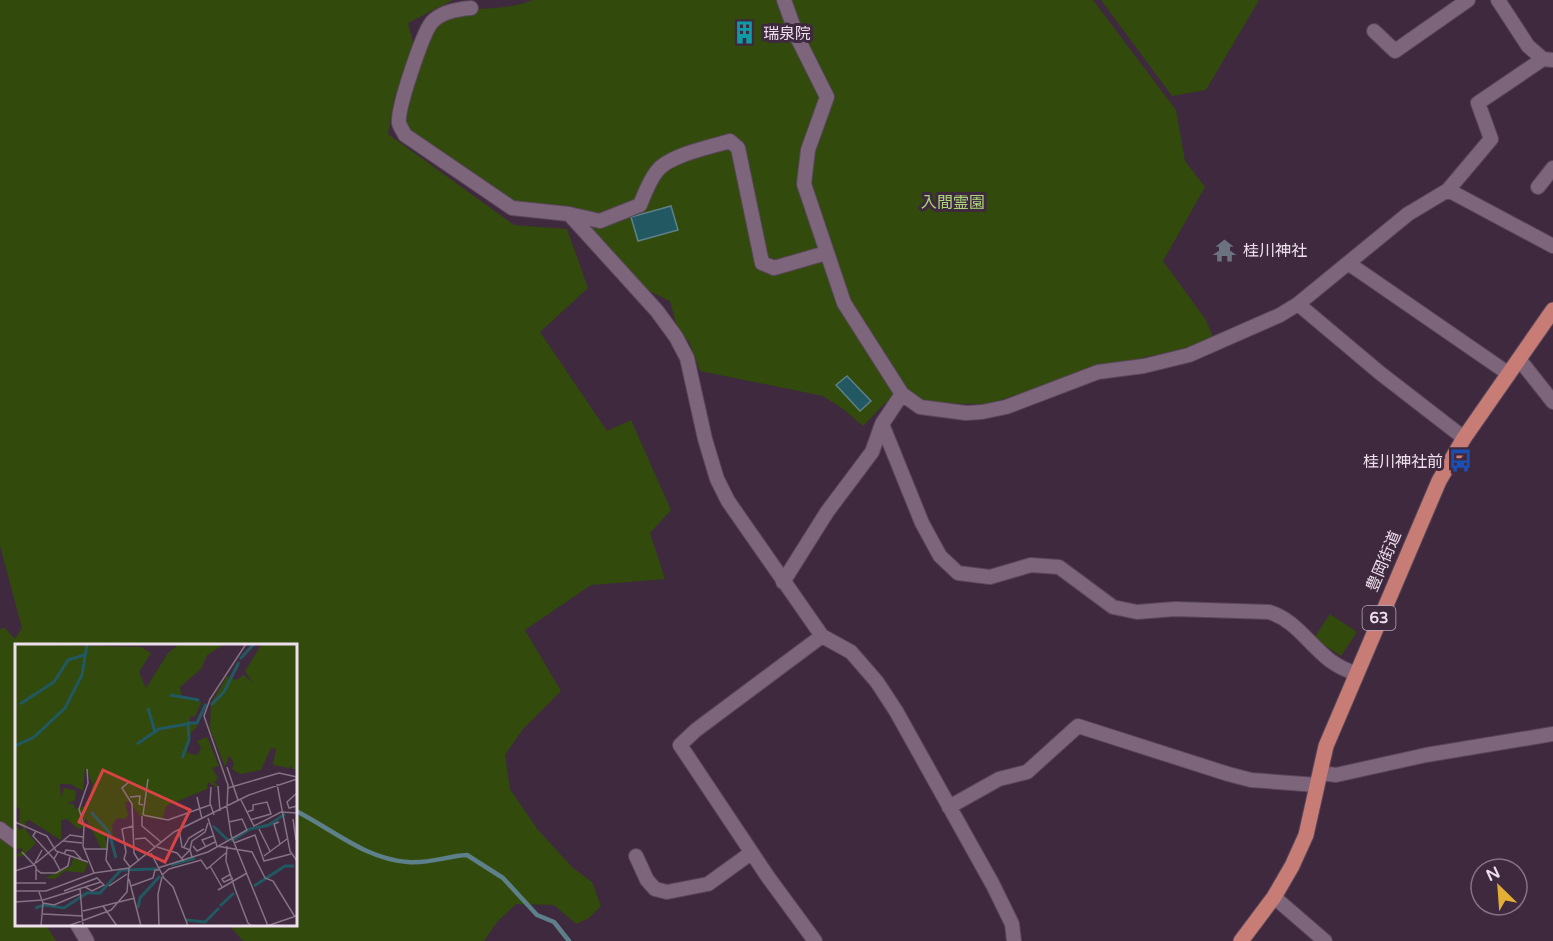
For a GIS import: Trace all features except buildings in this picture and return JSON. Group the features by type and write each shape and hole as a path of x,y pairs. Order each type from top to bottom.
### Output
{"main road":[{"name":"豊岡街道","path":"1241,941 1274,897 1306,835 1326,746 1439,481 1464,438 1553,310"}],"street":[{"path":"784,0 798,39 827,97 808,150 804,183 844,303 902,394 920,407 934,410 982,412 1006,407 1098,372 1144,366 1189,355 1281,315 1298,304 1408,214 1448,190 1491,139 1478,103 1548,60 1528,46 1498,0"},
{"path":"1374,31 1395,51 1468,0"},
{"path":"471,8 445,14 433,21 426,32 403,96 399,122 405,135 512,208 569,214 600,221 640,205 654,175 668,161 730,141 738,148 762,263 774,268 826,253"},
{"path":"1539,188 1553,168"},
{"path":"1448,190 1553,246"},
{"path":"569,214 657,310 676,337 687,358 691,383 717,480 728,501 822,636 851,652 877,682 896,711 1006,911 1014,941"},
{"path":"1348,263 1509,374"},
{"path":"1298,304 1380,374 1464,438"},
{"path":"1519,359 1553,402"},
{"path":"783,582 827,512 872,452 882,424 902,394"},
{"path":"882,424 912,502 931,541 940,556 958,573 990,577 1031,565 1059,567 1113,607 1137,612 1175,609 1269,612 1282,616 1317,652 1343,670 1356,673"},
{"path":"815,941 751,853 680,746 696,730 822,636"},
{"path":"949,807 999,780 1027,772 1078,726 1251,780 1318,779 1426,755 1553,734"},
{"path":"0,829 15,840"},
{"path":"636,856 647,880 655,889 667,892 708,884 751,853"},
{"path":"1274,897 1325,941"},
{"path":"78,926 87,941"}],"green space":[{"path":"0,0 453,0 408,23 413,42 394,100 388,134 514,225 567,229 588,288 540,332 607,431 631,420 671,510 650,533 665,579 591,585 525,630 561,691 523,729 505,755 510,789 538,830 573,868 592,882 601,906 589,918 576,924 554,905 516,904 497,922 484,941 243,941 230,926 297,926 297,644 15,644 15,926 47,926 56,941 0,941 0,629 5,628 15,639 22,628 0,546"},
{"name":"入間霊園","path":"533,0 1093,0 1176,110 1185,161 1205,187 1163,261 1206,320 1213,337 1191,347 1091,369 989,404 885,403 863,426 823,396 700,371 689,341 679,335 670,301 636,285 582,222 511,213 400,137 421,36 419,26 445,13 518,5"},
{"path":"1101,0 1259,0 1206,90 1172,96"},
{"path":"1330,614 1357,632 1341,656 1314,638"}],"shaded area":[{"path":"671,206 678,230 638,241 631,217"},
{"path":"847,376 871,401 860,411 836,385"}],"waterway":[{"path":"297,812 349,842 392,860 423,862 467,855 503,878 537,915 554,922 569,941"}],"place":[{"name":"瑞泉院","path":"745,33"},
{"name":"桂川神社","path":"1225,250"},
{"name":"桂川神社前","path":"1461,461"}]}
